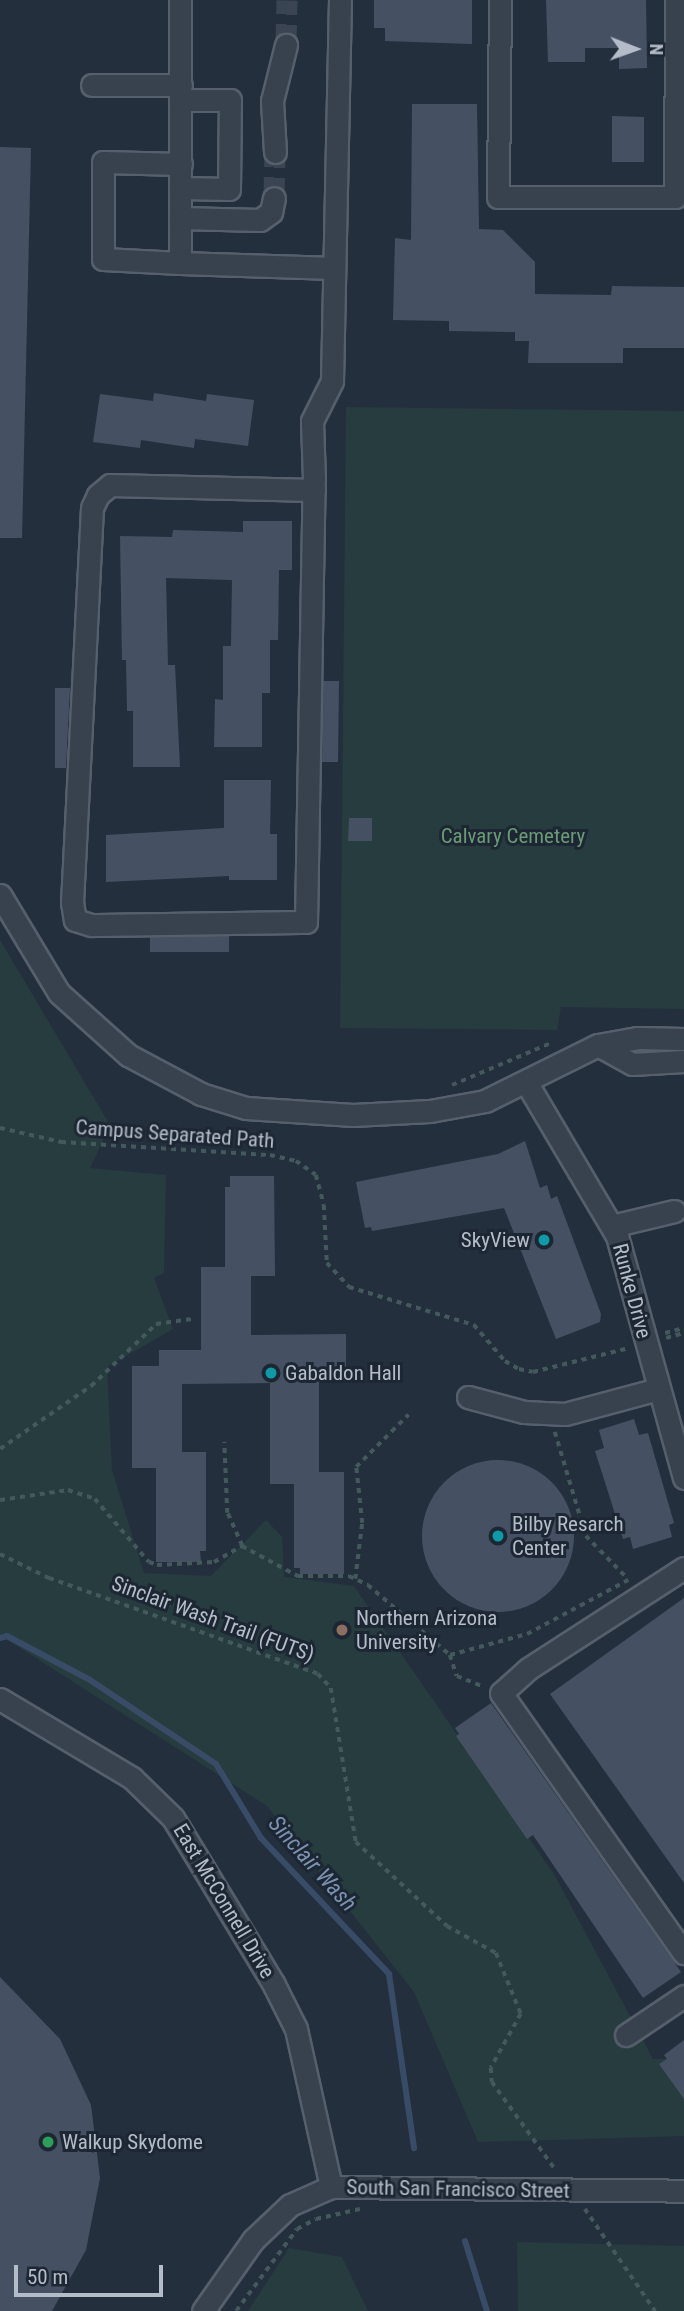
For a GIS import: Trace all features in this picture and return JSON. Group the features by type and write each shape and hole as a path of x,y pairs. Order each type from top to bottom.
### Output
{"street":[{"path":"180,0 180,263"},
{"path":"314,490 110,485 98,495 92,508 72,902 75,920 91,925 306,922 314,490 312,421 332,381 341,0"},
{"path":"500,0 498,197 675,197 676,0"},
{"path":"275,152 272,101 286,45"},
{"path":"92,85 181,92 230,100 229,189 180,188"},
{"path":"181,164 103,162 103,259 334,268"},
{"path":"180,218 260,220 271,212 274,198"},
{"path":"0,895 59,993 128,1055 201,1094 246,1108 353,1115 430,1111 485,1101 598,1045 637,1038 684,1039"},
{"path":"598,1045 632,1064 684,1061"},
{"name":"Runke Drive","path":"526,1082 612,1226 684,1478"},
{"path":"612,1226 674,1211"},
{"path":"468,1397 524,1412 565,1414 659,1389"},
{"path":"684,1568 528,1669 501,1693 684,1953"},
{"name":"East McConnell Drive","path":"0,1699 132,1778 173,1818 288,2011 302,2047 331,2187"},
{"path":"626,2035 684,1996"},
{"name":"South San Francisco Street","path":"203,2311 253,2240 290,2204 331,2187 571,2200 684,2191"}],"path":[{"path":"441,1090 554,1042"},
{"name":"Campus Separated Path","path":"0,1128 61,1142 193,1154 270,1155 296,1161 316,1175 324,1205 323,1248 335,1275 349,1287 474,1325 505,1360 519,1370 533,1372 646,1343"},
{"path":"0,1449 91,1386 156,1324 192,1319"},
{"path":"550,1413 586,1536 626,1577 639,1597"},
{"path":"355,1580 362,1523 356,1467 408,1415"},
{"path":"225,1442 227,1513 242,1546 298,1576 355,1580 450,1655 457,1676 501,1693"},
{"path":"0,1500 68,1490 95,1499 149,1562 158,1565 214,1562 242,1546"},
{"name":"Sinclair Wash Trail (FUTS)","path":"0,1554 49,1578 318,1674 331,1688 356,1842 447,1926 496,1953 520,2014 491,2068 492,2082 571,2200 585,2209 655,2311"},
{"path":"450,1655 527,1634 626,1577"},
{"path":"571,2200 585,2209 597,2209"},
{"path":"236,2311 297,2229 316,2219 362,2209"}],"green space":[{"name":"Calvary Cemetery","path":"346,407 684,411 684,1009 561,1007 557,1030 340,1028"},
{"path":"0,940 110,1125 90,1168 166,1175 164,1273 154,1278 173,1329 107,1367 112,1470 144,1573 211,1576 266,1520 282,1537 284,1577 354,1586 554,1874 653,2059 684,2058 684,2136 478,2142 414,1992 267,1806 0,1635"},
{"path":"517,2242 684,2246 684,2311 518,2311"},
{"path":"289,2248 342,2257 368,2311 248,2311"}],"building":[{"path":"374,0 472,0 472,44 385,41 385,28 374,28"},
{"path":"546,0 646,0 647,68 619,69 619,48 585,48 585,62 548,62"},
{"path":"412,104 477,104 479,229 503,230 535,262 535,294 611,295 612,286 684,287 684,348 623,348 623,363 528,363 529,341 515,341 515,332 449,331 449,321 393,320 395,238 411,240"},
{"path":"612,116 644,117 644,162 612,162"},
{"path":"0,147 31,148 22,538 0,538"},
{"path":"154,393 206,401 207,394 254,400 248,446 195,439 194,448 141,440 140,448 93,442 100,394 153,401"},
{"path":"243,521 292,521 292,570 279,570 278,640 270,640 270,693 262,693 262,747 214,747 215,699 223,700 223,646 231,646 232,580 166,578 168,665 175,665 180,767 133,767 133,711 127,711 126,660 122,660 120,536 172,537 173,530 243,532"},
{"path":"323,681 339,681 338,762 322,762"},
{"path":"55,688 70,688 66,768 55,768"},
{"path":"224,780 271,780 270,834 277,834 277,880 229,880 229,876 106,882 106,835 224,828"},
{"path":"349,818 372,818 372,841 348,841"},
{"path":"229,936 229,952 150,952 150,937"},
{"name":"SkyView","path":"525,1141 540,1188 547,1185 551,1199 557,1196 601,1314 600,1322 556,1339 504,1208 372,1231 371,1227 365,1228 356,1182 498,1154"},
{"name":"Gabaldon Hall","path":"230,1176 274,1176 275,1276 251,1276 251,1335 346,1334 346,1381 319,1381 319,1472 344,1472 344,1574 300,1574 300,1568 294,1568 294,1484 270,1484 270,1383 182,1384 182,1452 206,1452 206,1551 200,1551 201,1562 156,1562 156,1468 132,1468 132,1366 159,1366 159,1350 201,1350 201,1267 225,1267 225,1187 230,1187"},
{"path":"634,1419 639,1435 648,1433 674,1523 669,1525 672,1537 633,1549 630,1537 623,1539 595,1451 604,1448 599,1430"},
{"name":"Bilby Resarch Center","path":"498,1460 527,1466 551,1483 568,1507 574,1536 568,1565 551,1589 527,1606 498,1612 469,1606 445,1589 428,1565 422,1536 428,1507 445,1483 469,1466"},
{"path":"684,1598 684,1883 550,1694"},
{"path":"491,1703 681,1972 643,1998 533,1835 527,1839 456,1736 459,1734 455,1728"},
{"name":"Walkup Skydome","path":"0,1977 60,2039 91,2105 100,2178 86,2250 52,2311 0,2311"},
{"path":"684,2040 684,2099 659,2064 667,2059 664,2055"}],"waterway":[{"name":"Sinclair Wash","path":"0,1638 7,1636 90,1680 216,1764 261,1838 389,1974 414,2148"},
{"name":"Sinclair Wash","path":"465,2241 487,2311"}],"tunnel":[{"path":"286,45 287,0"},
{"path":"274,198 275,152"}],"place":[{"name":"SkyView","path":"544,1240"},
{"name":"Gabaldon Hall","path":"271,1373"},
{"name":"Bilby Resarch Center","path":"498,1536"},
{"name":"Northern Arizona University","path":"342,1630"},
{"name":"Walkup Skydome","path":"48,2142"}]}
